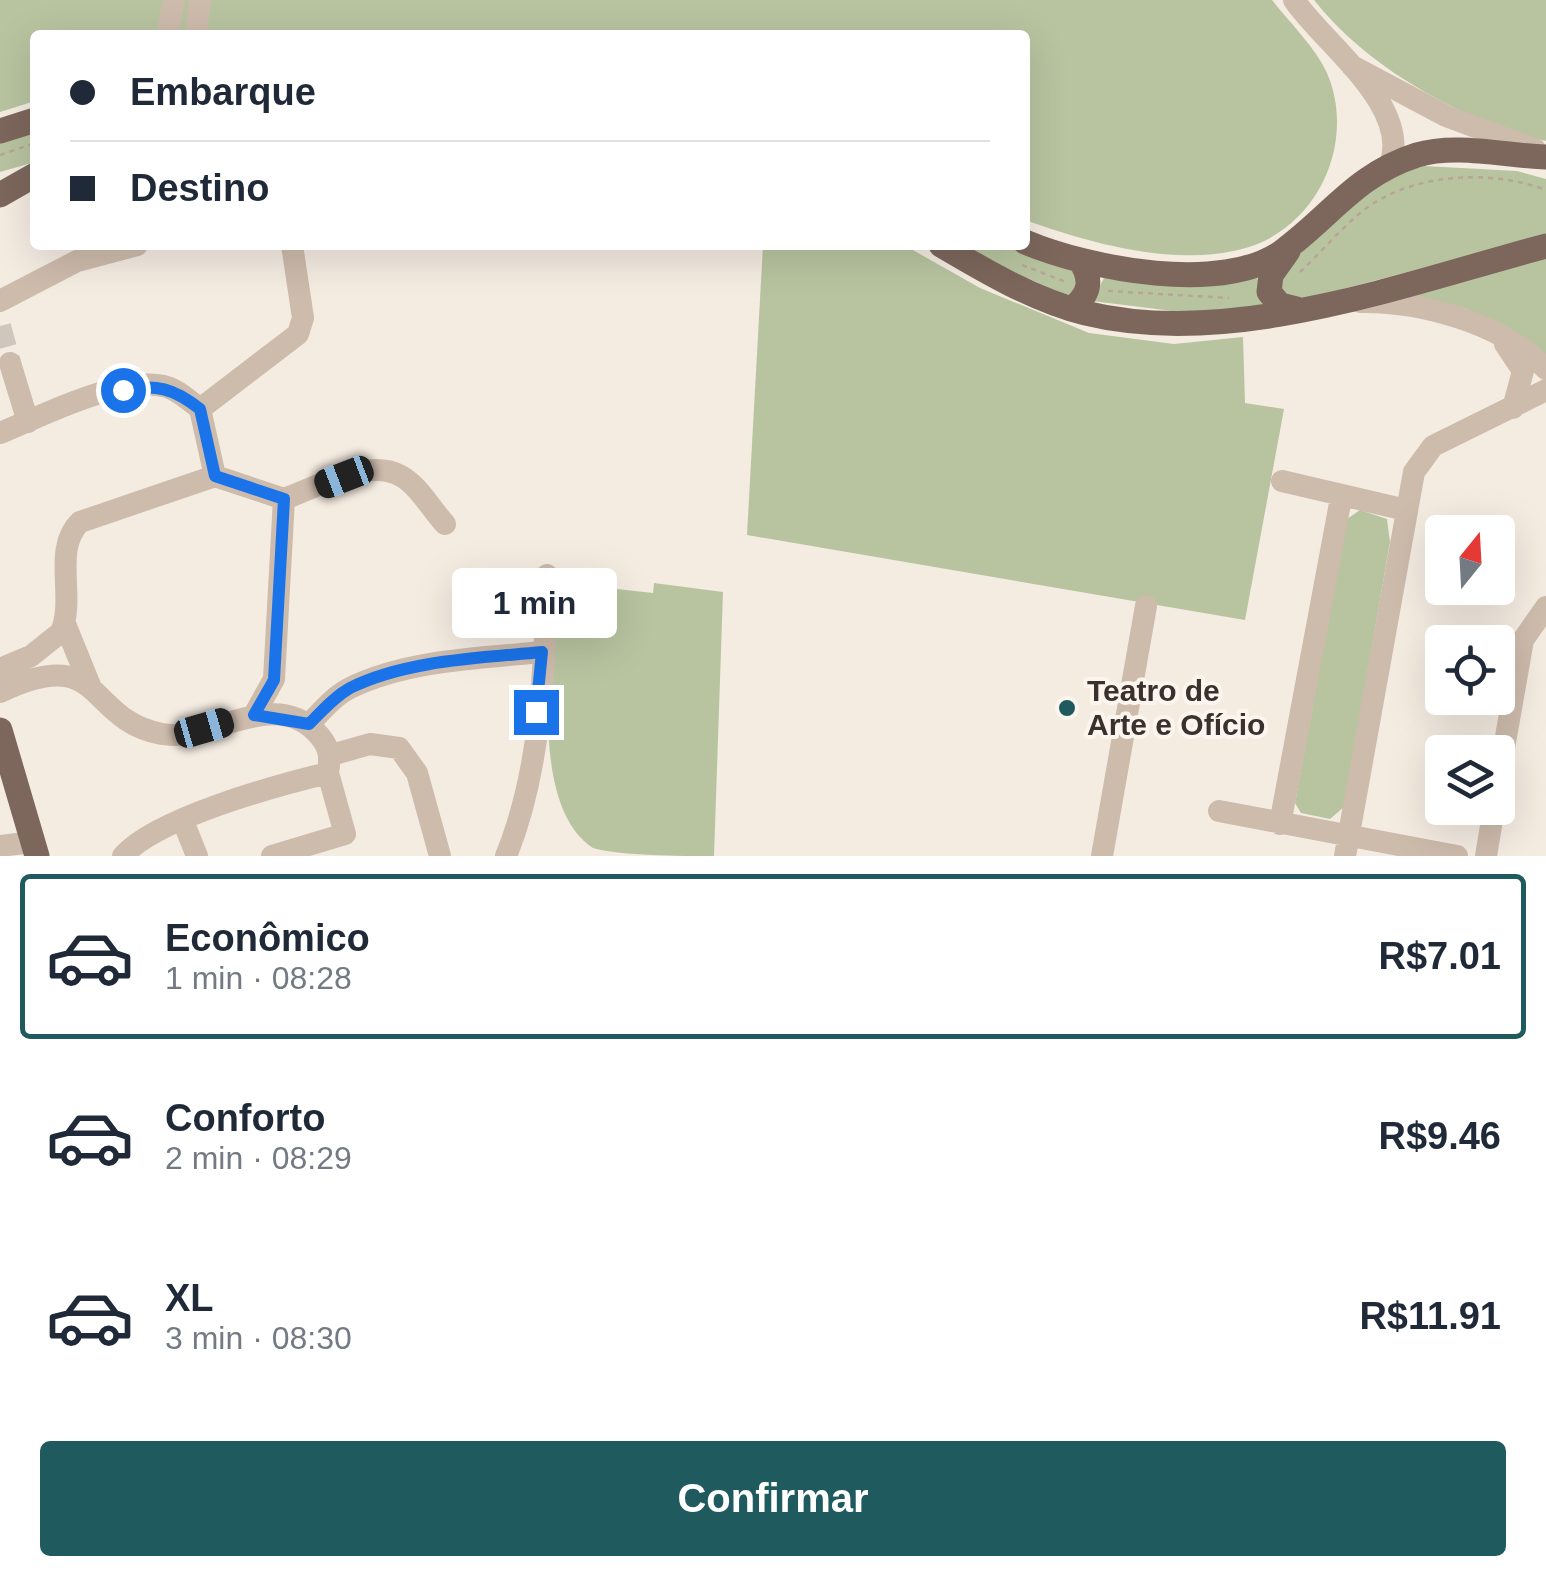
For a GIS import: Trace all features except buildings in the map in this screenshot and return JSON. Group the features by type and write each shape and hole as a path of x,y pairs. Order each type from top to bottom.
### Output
{"main road":[{"path":"0,131 30,122"},
{"path":"1030,244 1080,260 1166,272 1225,274 1268,260 1301,236 1353,187 1390,165 1423,153 1454,151 1546,155"},
{"path":"0,174 30,167"},
{"path":"0,195 30,178"},
{"path":"1296,309 1274,301 1268,282 1301,236"},
{"path":"950,250 1072,309 1118,320 1189,325 1296,309 1546,246"},
{"path":"1072,309 1088,288 1089,274 1080,260"},
{"path":"0,730 6,763 35,849"}],"street":[{"path":"168,30 174,0"},
{"path":"197,30 200,0"},
{"path":"1294,0 1352,66 1393,126 1396,151 1390,165"},
{"path":"1352,66 1460,122 1546,155"},
{"path":"0,302 78,261 119,250"},
{"path":"200,409 298,334 303,318 293,250"},
{"path":"1326,302 1382,301 1420,307 1483,328 1546,369"},
{"path":"1483,328 1516,356 1522,372 1512,408"},
{"path":"10,363 28,422"},
{"path":"0,433 101,393 145,386 170,388 200,409 215,476"},
{"path":"1347,847 1414,472 1432,446 1546,390"},
{"path":"91,688 65,624 67,546 70,531 80,522 215,476 284,499 344,477 391,472 410,483 445,524"},
{"path":"1282,481 1341,498 1406,510"},
{"path":"1280,824 1341,498"},
{"path":"254,715 274,680 284,499"},
{"path":"506,856 522,817 547,575"},
{"path":"1102,856 1146,606"},
{"path":"1506,735 1522,640 1546,606"},
{"path":"0,669 42,648 65,624"},
{"path":"309,724 335,698 374,679 476,658 542,652"},
{"path":"0,692 48,673 69,674 141,728 160,734 182,734 254,715 309,724"},
{"path":"309,724 329,764 344,834 355,856"},
{"path":"123,856 136,844 208,808 329,764 370,744 399,748 417,774 440,856"},
{"path":"1219,811 1280,824 1347,847 1457,856"},
{"path":"183,822 197,856"},
{"path":"1486,856 1491,825"},
{"path":"1495,825 1500,856"},
{"path":"272,856 344,834"},
{"path":"0,846 35,849"}],"path":[{"path":"0,154 30,145"}],"green space":[{"path":"0,0 1272,0 1322,63 1335,100 1337,127 1324,180 1291,223 1268,239 1242,249 1188,255 1132,250 1030,222 1030,30 30,30 30,103 0,112"},
{"path":"1314,0 1546,0 1546,141 1482,120 1419,88 1361,48"},
{"path":"30,133 30,163 0,172 0,143"},
{"path":"1424,166 1517,171 1546,179 1546,236 1304,299 1280,295 1280,275 1328,226 1382,184"},
{"path":"763,250 913,250 980,288 1089,333 1174,344 1243,337 1245,403 1284,409 1245,620 747,535"},
{"path":"966,250 1020,250 1079,272 1071,298"},
{"path":"1546,254 1546,356 1467,309 1399,292"},
{"path":"1257,276 1264,307 1189,313 1092,301 1104,278"},
{"path":"1360,510 1387,519 1390,542 1344,807 1330,819 1301,813 1295,803 1347,519"},
{"path":"560,570 591,573 590,586 653,593 654,583 723,592 714,856 605,851 593,848 572,826 558,795 548,718"}],"tunnel":[{"path":"0,326 10,363"}],"place":[{"name":"Teatro de Arte e Ofício","path":"1067,708"}],"route":[{"path":"123,390 159,386 180,394 200,409 215,476 250,484 284,499 284,558 274,680 254,715 309,724 335,698 374,679 476,658 542,652 536,712"}]}
